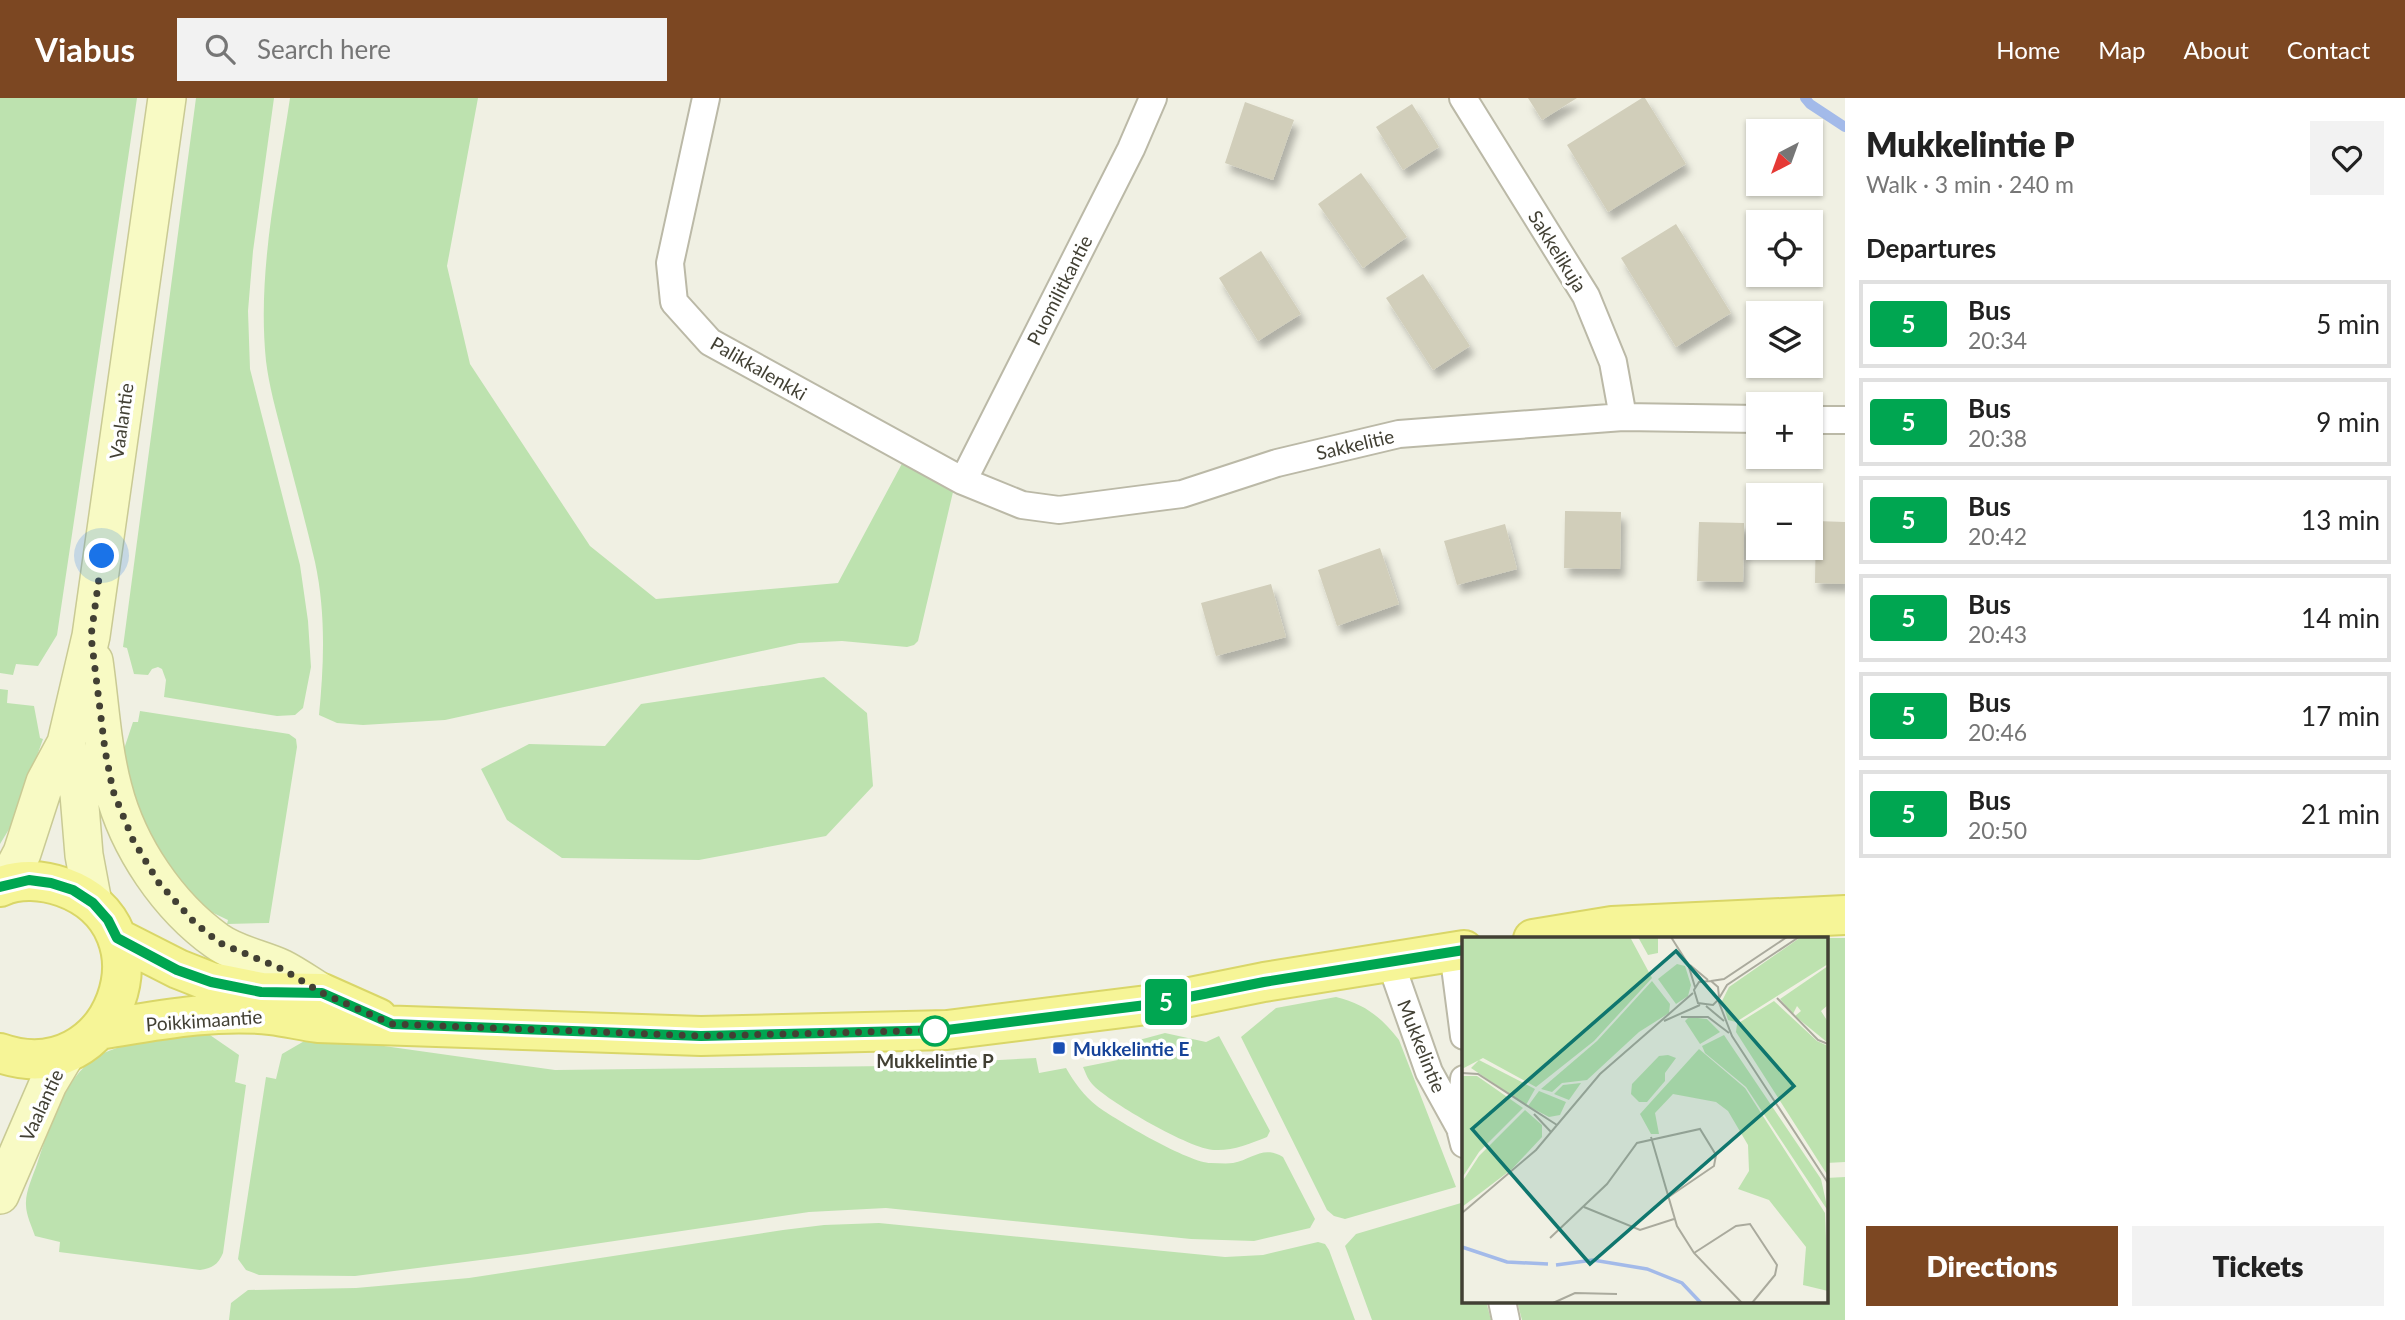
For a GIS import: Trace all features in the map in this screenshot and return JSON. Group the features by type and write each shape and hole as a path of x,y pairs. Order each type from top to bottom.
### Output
{"main road":[{"path":"0,1053 23,1059 45,1059 66,1054 85,1043 111,1015 119,996 122,977 122,957 117,938 108,920 93,903 73,890 51,883 29,880 3,886"},
{"path":"1545,937 1612,926 1845,915"},
{"name":"Poikkimaantie","path":"117,938 177,970 209,999"},
{"name":"Poikkimaantie","path":"99,1030 209,999 261,992 392,1024 701,1036 947,1030 1154,1004 1264,982 1458,950"}],"street":[{"name":"Vaalantie","path":"3,886 22,853 46,782 66,743 91,636 167,98"},
{"name":"Palikkalenkki","path":"706,98 670,263 674,302 710,342 963,481"},
{"name":"Puomilitkantie","path":"963,481 1131,149 1153,98"},
{"name":"Sakkelikuja","path":"1463,98 1586,296 1613,362 1623,417"},
{"name":"Sakkelitie","path":"963,481 1022,505 1059,510 1182,494 1277,463 1399,433 1623,417 1746,419"},
{"path":"1823,420 1845,420"},
{"path":"91,636 105,750 113,791 133,840 159,883 195,923 220,943 282,969 320,1008"},
{"name":"Vaalantie","path":"66,743 79,794 84,855 93,903"},
{"path":"1458,950 1462,1008"},
{"name":"Mukkelintie","path":"1390,961 1429,1072 1462,1136"},
{"name":"Vaalantie","path":"0,1195 48,1084 66,1054"},
{"path":"1502,1302 1506,1320"}],"green space":[{"path":"0,98 137,98 57,635 38,666 16,664 13,675 0,673"},
{"path":"196,98 274,98 253,251 248,311 250,369 300,565 308,621 311,667 303,708 295,715 277,716 164,697 166,680 162,669 152,669 148,675 134,674 127,648 123,647"},
{"path":"290,98 478,98 447,266 470,364 590,546 656,599 838,583 905,458 953,492 918,641 907,647 842,641 799,643 445,720 363,725 337,723 319,715 323,638 319,581 271,389 264,328 266,262"},
{"path":"824,677 867,713 873,786 826,836 699,860 562,858 507,820 481,769 529,744 605,746 641,704"},
{"path":"0,689 8,690 7,703 34,706 40,738 43,739 14,821 0,844"},
{"path":"140,711 289,734 296,739 297,747 269,923 227,924 228,920 207,910 172,875 146,835 120,750 124,749 133,722 138,722"},
{"path":"1828,938 1845,938 1845,1162 1828,1163"},
{"path":"1336,997 1356,1003 1372,1012 1399,1040 1456,1187 1345,1219 1334,1216 1327,1210 1241,1037 1276,1008"},
{"path":"207,1033 239,1055 235,1082 246,1085 223,1253 217,1263 200,1270 59,1252 60,1242 35,1236 26,1209 28,1189 61,1100 80,1071 106,1052 130,1044"},
{"path":"1165,1033 1206,1042 1219,1036 1270,1131 1267,1137 1228,1149 1203,1148 1170,1134 1133,1113 1103,1094 1089,1079 1083,1067 1118,1060 1117,1046"},
{"path":"313,1036 555,1070 889,1066 1036,1058 1039,1073 1066,1068 1097,1106 1170,1149 1187,1156 1211,1163 1233,1163 1270,1152 1283,1157 1315,1219 1310,1228 1254,1241 1191,1239 886,1208 809,1212 527,1254 355,1276 259,1275 246,1270 238,1259 266,1077 276,1079 282,1054"},
{"path":"1845,1177 1845,1320 1522,1320 1517,1302 1828,1302 1828,1178"},
{"path":"1461,1203 1462,1302 1486,1302 1491,1320 1372,1320 1345,1246 1356,1234"},
{"path":"879,1223 1225,1257 1263,1255 1318,1242 1325,1244 1329,1250 1355,1320 229,1320 231,1303 248,1290 356,1288 469,1278 783,1230"}],"building":[{"path":"1528,98 1577,98 1542,120"},
{"path":"1645,98 1686,164 1608,212 1567,145"},
{"path":"1245,102 1294,120 1273,180 1225,163"},
{"path":"1412,104 1439,147 1403,170 1376,127"},
{"path":"1361,173 1407,237 1363,268 1318,204"},
{"path":"1676,224 1731,313 1676,347 1621,258"},
{"path":"1261,251 1301,314 1258,341 1219,278"},
{"path":"1423,274 1470,346 1433,370 1386,298"},
{"path":"1565,511 1621,512 1620,569 1564,568"},
{"path":"1823,521 1845,522 1845,584 1815,583 1815,560 1823,560"},
{"path":"1699,522 1744,523 1743,582 1697,581"},
{"path":"1505,524 1517,569 1457,585 1444,541"},
{"path":"1380,548 1399,604 1337,626 1318,570"},
{"path":"1271,584 1286,637 1216,656 1201,603"}],"waterway":[{"path":"1805,98 1845,127"}],"bus line":[{"name":"5","path":"0,887 29,880 73,890 93,903 108,920 117,938 177,970 211,982 261,992 322,993 392,1024 701,1036 947,1030 1154,1004 1264,982 1462,950"}],"place":[{"name":"Mukkelintie P","path":"935,1031"},
{"name":"Mukkelintie E","path":"1059,1048"}],"route":[{"path":"102,556 91,636 105,750 113,791 133,840 159,883 195,923 220,943 282,969 322,993 392,1024 701,1036 947,1030 935,1031"}]}
